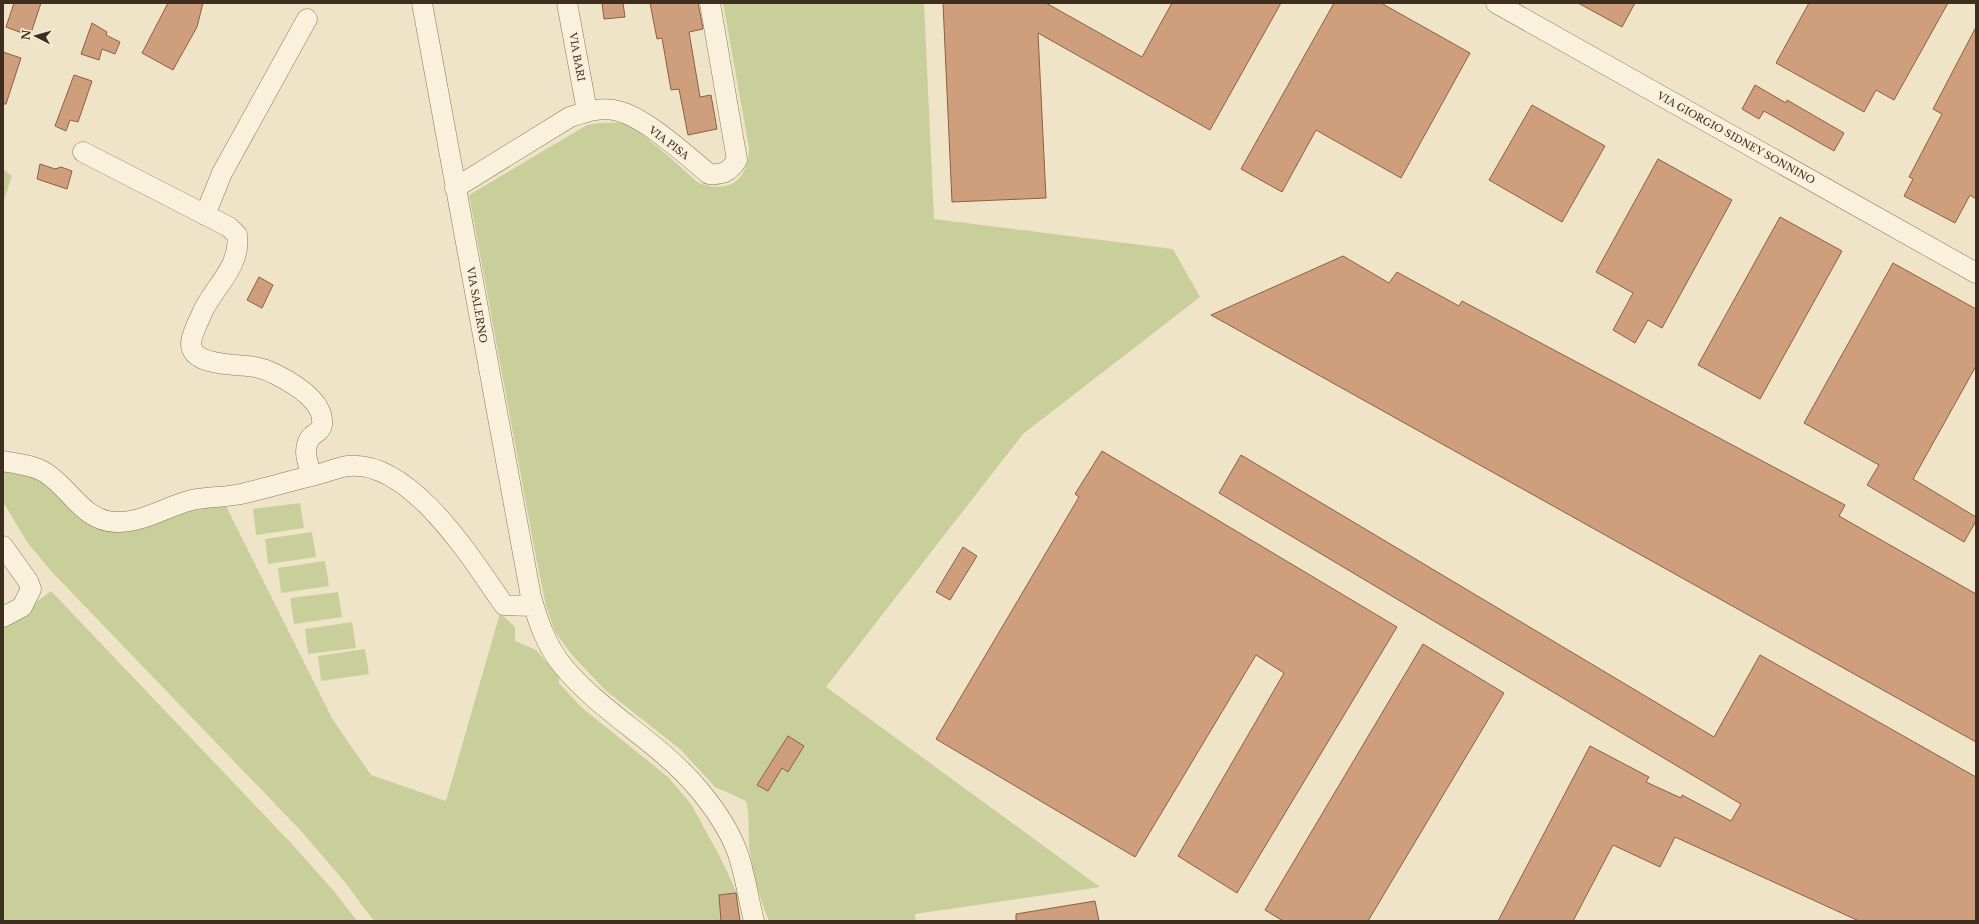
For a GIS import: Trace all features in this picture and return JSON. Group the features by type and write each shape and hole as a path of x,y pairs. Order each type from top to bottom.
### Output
{"street":[{"name":"VIA SALERNO","path":"422,3 533,606 538,622 548,644 562,665 592,696 658,748 700,791 725,826 737,850 754,921"},
{"name":"VIA BARI","path":"567,3 586,111"},
{"name":"VIA PISA","path":"456,188 570,117 586,111 618,110 655,131 709,174 719,175 729,171 736,160 710,3"},
{"name":"VIA GIORGIO SIDNEY SONNINO","path":"1496,3 1976,273"},
{"path":"205,214 222,173 308,19"},
{"path":"83,152 205,214 229,227 237,235 239,244 238,252 228,272 207,304 192,335 191,346 197,356 207,361 256,367 274,374 302,391 314,402 320,412 322,425 319,432 311,438 306,447 306,456 312,476"},
{"path":"3,461 41,470 54,479 89,514 106,521 116,522 156,514 190,500 206,497 238,495 348,466 373,469 396,479 412,491 454,536 504,606 533,606"},
{"path":"3,546 28,581 31,589 22,607 3,617"}],"green space":[{"path":"723,3 924,3 934,219 1173,249 1200,297 1023,434 826,687 1100,887 915,914 916,921 769,921 759,893 752,864 746,801 715,787 680,749 605,690 572,655 555,632 546,606 535,552 469,195 587,125 606,123 620,123 631,127 651,141 699,183 720,187 735,182 745,169 749,148"},
{"path":"3,169 12,176 3,203"},
{"path":"3,466 42,476 79,513 161,516 224,502 333,720 371,775 446,801 500,613 515,627 515,641 536,650 559,676 559,683 581,707 668,777 691,804 720,857 737,893 740,921 374,921 344,881 301,831 51,571 27,542 3,502"},
{"path":"300,503 304,528 256,535 253,509"},
{"path":"312,532 316,557 268,564 265,539"},
{"path":"325,561 329,586 281,593 278,568"},
{"path":"51,591 291,843 333,890 357,921 3,921 3,627"},
{"path":"338,592 342,617 294,624 290,598"},
{"path":"352,622 356,648 308,654 305,629"},
{"path":"365,649 369,674 321,681 318,656"}],"building":[{"path":"14,3 41,3 30,36 6,27"},
{"path":"168,3 203,3 197,27 173,70 142,53"},
{"path":"602,3 623,3 625,17 604,19"},
{"path":"650,3 698,3 703,29 689,32 700,97 711,95 717,129 688,135 679,89 671,90 662,38 657,39"},
{"path":"943,3 1046,3 1142,57 1172,3 1281,3 1210,130 1038,33 1046,198 952,202"},
{"path":"1334,3 1381,3 1470,53 1401,178 1316,130 1282,192 1241,169"},
{"path":"1578,3 1635,3 1622,27"},
{"path":"1809,3 1948,3 1894,100 1876,90 1864,112 1776,63"},
{"path":"92,23 107,32 106,35 120,42 115,54 102,49 99,60 81,54"},
{"path":"1976,27 1976,199 1970,195 1955,223 1904,196 1913,179 1909,177 1942,114 1933,109"},
{"path":"3,52 21,58 6,104 3,104"},
{"path":"74,75 92,81 78,122 70,120 66,131 55,126"},
{"path":"1755,85 1786,103 1787,100 1844,133 1834,151 1764,111 1759,119 1742,109"},
{"path":"1532,105 1605,146 1562,222 1489,180"},
{"path":"1658,159 1732,200 1662,328 1648,320 1635,343 1613,330 1633,293 1596,272"},
{"path":"40,164 55,169 61,167 72,171 67,189 37,179"},
{"path":"1780,217 1842,251 1760,399 1698,365"},
{"path":"1343,256 1389,283 1397,272 1459,306 1462,301 1845,505 1839,516 1976,594 1976,742 1211,315"},
{"path":"1893,263 1976,309 1976,366 1913,479 1976,517 1976,521 1964,542 1867,485 1879,465 1804,423"},
{"path":"259,277 273,285 262,308 247,300"},
{"path":"1102,451 1397,627 1237,893 1178,856 1284,673 1256,655 1135,857 936,739 1079,497 1075,494"},
{"path":"1241,455 1714,737 1760,655 1976,777 1976,921 1859,921 1675,837 1660,867 1613,845 1573,921 1498,921 1590,746 1649,777 1646,782 1681,798 1682,795 1731,821 1741,804 1219,493"},
{"path":"963,547 977,556 950,600 936,592"},
{"path":"1423,644 1504,693 1368,921 1283,921 1265,910"},
{"path":"788,736 804,746 788,772 782,768 768,791 757,785"},
{"path":"736,893 740,921 721,921 719,895"},
{"path":"1095,901 1099,921 1016,921 1016,914"}]}
